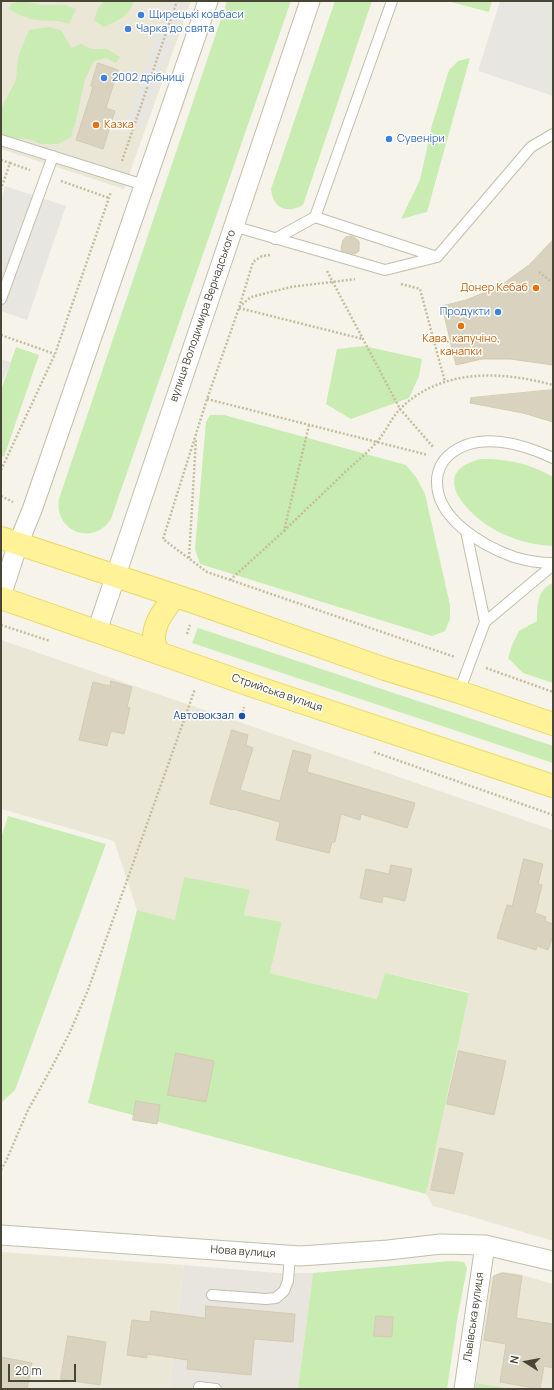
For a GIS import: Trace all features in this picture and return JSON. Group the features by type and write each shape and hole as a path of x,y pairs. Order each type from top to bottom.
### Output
{"main road":[{"path":"10,541 175,596 385,669 553,724"},
{"path":"158,652 154,640 156,624 163,611 175,596"},
{"name":"Стрийська вулиця","path":"1,597 245,683 553,786"}],"street":[{"path":"1,597 10,541 32,510 208,1"},
{"name":"вулиця Володимира Вернадського","path":"97,631 310,1"},
{"name":"Нова вулиця","path":"1,1236 290,1255 388,1250 441,1244 485,1245 553,1261"},
{"name":"Львівська вулиця","path":"464,1389 485,1245"}],"lane":[{"path":"275,238 315,217 392,1"},
{"path":"233,226 385,270 437,257 531,147 553,134"},
{"path":"1,140 144,185"},
{"path":"1,299 53,156"},
{"path":"315,217 437,257"},
{"path":"553,458 530,448 516,445 490,442 466,445 455,450 446,458 439,468 436,480 438,492 448,513 466,531 483,543 502,552 529,561 553,564"},
{"path":"466,531 485,622"},
{"path":"459,692 485,622 553,564"},
{"path":"212,1294 266,1299 276,1298 284,1291 288,1281 290,1255"},
{"path":"199,1387 216,1389"}],"path":[{"path":"1,470 55,354 177,1"},
{"path":"1,160 10,163 1,189"},
{"path":"273,254 262,256 253,262 239,308 207,398 163,539 207,572 471,662 553,692"},
{"path":"331,255 327,271 400,409 439,453"},
{"path":"539,272 550,281"},
{"path":"239,308 252,297 291,287 361,279"},
{"path":"400,284 420,289 445,382"},
{"path":"239,308 363,340"},
{"path":"1,335 55,354"},
{"path":"230,580 284,531 377,442 400,409 420,393 445,382 468,376 490,375 521,377 553,385"},
{"path":"207,398 429,455"},
{"path":"284,531 310,425"},
{"path":"189,558 196,434"},
{"path":"1,1170 28,1110 70,1032 88,990 195,689"},
{"path":"242,716 244,707"}],"shaded area":[{"path":"1,1 191,1 124,189 1,149"},
{"path":"168,1 186,1 143,129 126,124"},
{"path":"500,1 553,1 553,96 478,71"},
{"path":"5,186 66,206 27,320 1,311 1,200"},
{"path":"1,359 11,362 1,384"},
{"path":"1,640 553,830 553,1241 433,1206 426,1194 469,992 385,973 378,999 270,973 282,922 244,915 250,890 175,920 137,910 114,841 1,809"},
{"path":"1,1252 184,1265 169,1389 1,1389"},
{"path":"184,1265 278,1273 313,1273 298,1389 169,1389"},
{"path":"501,1272 515,1273 553,1284 553,1389 514,1389 476,1383 491,1277"}],"green space":[{"path":"19,1 39,5 64,5 76,9 69,24 42,21 23,16 9,9 11,4"},
{"path":"104,1 134,1 126,15 103,27 94,20 98,8"},
{"path":"227,1 291,1 112,516 108,523 101,529 94,532 87,533 72,530 62,519 59,510 59,499"},
{"path":"335,1 372,1 303,205 297,208 286,209 282,208 275,201 272,196 271,189"},
{"path":"447,1 492,1 489,12"},
{"path":"49,27 61,30 71,48 81,44 92,49 107,49 120,57 116,63 106,58 94,61 85,79 71,137 58,144 41,144 28,139 4,137 1,135 1,109 16,80 18,57 29,30"},
{"path":"470,58 427,212 401,219 420,180 432,125 449,70 458,61"},
{"path":"364,346 422,359 419,376 409,398 351,419 326,404 337,349"},
{"path":"16,347 39,355 4,457 1,455 1,390"},
{"path":"210,415 224,415 406,465 416,477 425,494 450,605 450,619 445,631 432,636 200,564 195,549 206,422"},
{"path":"480,459 509,461 527,465 553,477 553,546 524,542 503,534 486,524 465,505 458,495 454,484 456,474 464,465"},
{"path":"553,583 553,683 523,673 508,658 512,645 519,631 537,621 537,610 541,594 544,589"},
{"path":"198,628 553,746 553,763 192,643"},
{"path":"8,816 106,844 15,1090 1,1103 1,838"},
{"path":"184,877 250,890 244,915 282,922 270,973 377,999 385,973 469,993 426,1194 88,1103 137,910 175,920"},
{"path":"451,1261 464,1262 467,1268 458,1315 447,1389 298,1389 313,1273"},
{"path":"476,1383 514,1389 475,1389"}],"building":[{"path":"98,63 118,70 106,108 115,111 103,149 76,140 93,87 91,86"},
{"path":"351,236 359,241 359,251 355,254 342,251 341,248 343,240 346,237"},
{"path":"553,240 553,365 510,359 482,359 456,365 442,306 466,300 500,286 529,265"},
{"path":"553,390 553,422 523,413 470,403 471,398"},
{"path":"111,681 132,687 127,707 130,708 124,734 111,731 107,746 79,740 93,682 110,686"},
{"path":"232,730 248,735 246,745 253,748 240,790 280,801 293,750 311,755 307,772 415,803 407,828 361,814 360,820 341,814 335,842 332,842 329,853 276,840 280,822 210,804"},
{"path":"524,859 543,864 538,884 542,885 535,913 546,917 545,921 553,924 553,936 548,950 537,946 536,950 497,938 507,905 512,906"},
{"path":"391,865 412,869 405,901 383,896 382,903 360,898 366,869 389,874"},
{"path":"459,1051 506,1061 494,1115 447,1104"},
{"path":"176,1053 214,1061 206,1102 168,1095"},
{"path":"136,1101 160,1105 157,1124 133,1120"},
{"path":"440,1148 463,1153 454,1194 431,1190"},
{"path":"503,1273 522,1276 516,1318 553,1324 553,1368 544,1366 540,1389 500,1382 506,1344 484,1340 494,1276"},
{"path":"206,1306 295,1314 293,1342 254,1339 251,1375 187,1369 188,1360 147,1354 147,1358 127,1355 132,1320 150,1322 151,1311 205,1318"},
{"path":"376,1316 393,1317 392,1337 374,1336"},
{"path":"68,1336 106,1342 100,1385 61,1379"},
{"path":"1,1357 32,1363 27,1389 1,1389"}],"place":[{"name":"Щирецькі ковбаси","path":"141,15"},
{"name":"Чарка до свята","path":"128,29"},
{"name":"2002 дрібниці","path":"104,78"},
{"name":"Казка","path":"96,125"},
{"name":"Сувеніри","path":"389,139"},
{"name":"Донер Кебаб","path":"536,288"},
{"name":"Продукти","path":"498,312"},
{"name":"Кава, капучіно, канапки","path":"461,326"},
{"name":"Автовокзал","path":"242,716"}]}
